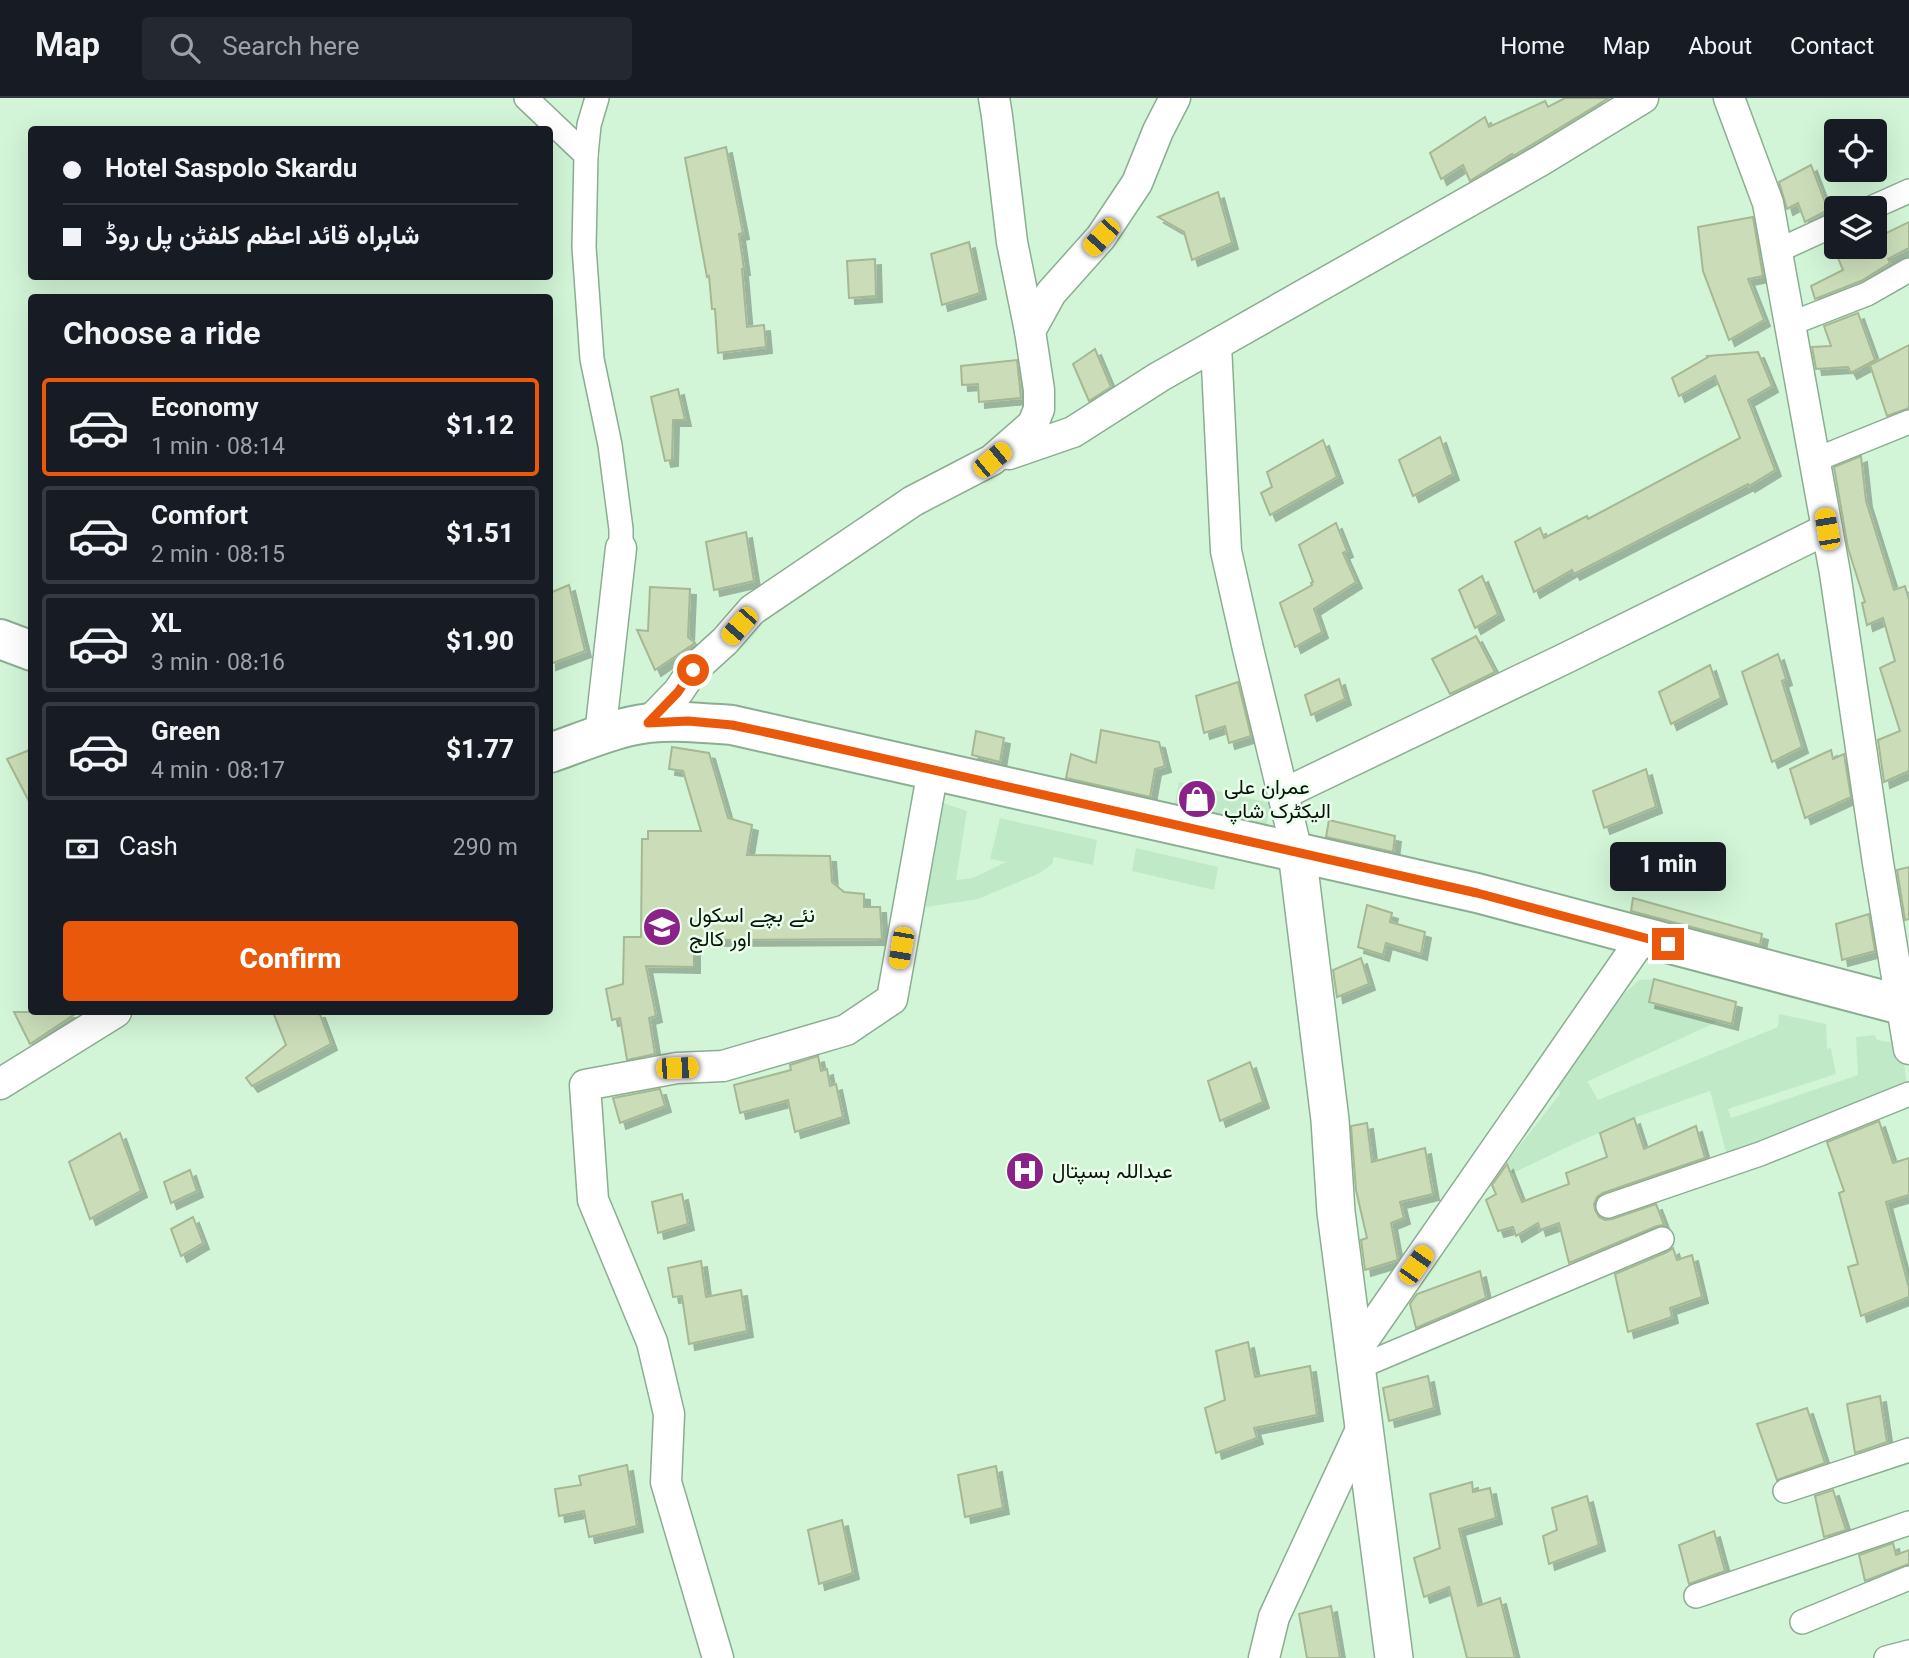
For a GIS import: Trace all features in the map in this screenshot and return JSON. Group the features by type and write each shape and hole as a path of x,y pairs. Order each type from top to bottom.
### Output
{"highway":[{"path":"0,639 28,650"},
{"path":"553,752 600,735 648,723 688,721 732,725 1477,893 1906,1006"}],"street":[{"path":"526,98 586,155"},
{"path":"597,98 589,125 586,155 584,247 592,359 610,445 621,529 600,735"},
{"path":"992,460 1033,424 1038,409 1039,390 1012,242 994,98"},
{"path":"1030,331 1051,293 1101,237 1137,183 1175,98"},
{"path":"648,723 678,692 693,670 726,641 752,610 913,501 992,460 1073,432 1159,377 1506,181 1643,98"},
{"path":"1729,98 1768,203 1900,943 1909,1049"},
{"path":"1887,201 1909,191"},
{"path":"1777,251 1824,229"},
{"path":"1790,324 1867,294 1909,270"},
{"path":"1216,345 1226,551 1297,852 1330,1120 1336,1212 1394,1658"},
{"path":"1815,460 1909,422"},
{"path":"1283,794 1827,529"},
{"path":"718,1658 666,1482 669,1414 652,1342 593,1200 586,1085 677,1068 723,1066 846,1030 892,999 933,770"},
{"path":"1356,1360 1643,937"},
{"path":"0,1084 111,1015"},
{"path":"1608,1206 1760,1154 1909,1094"},
{"path":"1356,1360 1662,1238"},
{"path":"1264,1658 1274,1617 1364,1423"},
{"path":"1785,1491 1909,1450"},
{"path":"1696,1596 1909,1524"},
{"path":"1802,1622 1909,1578"},
{"path":"1886,1658 1909,1652"}],"shaded area":[{"path":"1179,782 1270,803 1266,829 1174,808"},
{"path":"940,802 967,811 956,880 973,878 1006,862 990,859 1000,818 1097,840 1093,865 1054,857 1052,864 1040,873 978,899 926,907 929,865"},
{"path":"1136,848 1218,867 1214,890 1132,871"},
{"path":"1654,979 1650,1003 1719,1021 1584,1083 1588,1082 1598,1100 1778,1027 1779,1014 1826,1024 1827,1049 1831,1048 1836,1074 1728,1109 1731,1118 1858,1075 1856,1037 1875,1035 1877,1040 1902,1044 1907,1088 1728,1160 1710,1091 1634,1118 1511,1174 1506,1163 1560,1094 1558,1086 1607,1017 1624,994 1639,980"}],"building":[{"path":"1565,98 1609,98 1470,181 1463,165 1441,179 1430,153 1485,117 1489,127 1545,101 1548,107"},
{"path":"726,147 743,233 739,234 747,327 764,325 766,347 718,353 715,309 712,309 709,276 707,277 685,158"},
{"path":"1811,165 1824,199 1824,212 1805,222 1798,203 1787,209 1779,182"},
{"path":"1218,192 1232,243 1192,260 1184,232 1158,217"},
{"path":"1753,217 1763,276 1748,279 1764,320 1729,340 1703,271 1698,227"},
{"path":"1909,222 1909,248 1888,259 1890,263 1861,281 1815,299 1811,286 1843,270 1838,259 1887,259 1887,233"},
{"path":"969,242 980,293 942,305 931,254"},
{"path":"875,259 876,296 849,298 847,261"},
{"path":"1858,313 1875,360 1851,373 1848,367 1816,369 1812,347 1831,346 1824,326"},
{"path":"1909,345 1909,408 1887,416 1870,365"},
{"path":"1095,349 1111,387 1089,401 1073,364"},
{"path":"1758,352 1772,386 1748,400 1775,470 1749,486 1748,484 1574,574 1572,570 1534,592 1515,542 1540,528 1544,538 1587,516 1588,519 1740,438 1715,376 1679,396 1672,378 1707,356"},
{"path":"1017,360 1021,398 979,402 978,384 962,385 961,366"},
{"path":"678,389 685,420 673,420 672,460 665,461 651,397"},
{"path":"1440,437 1453,474 1413,496 1399,460"},
{"path":"1323,440 1337,477 1270,515 1261,493 1272,487 1267,472"},
{"path":"1861,456 1866,501 1894,590 1905,586 1909,600 1909,771 1884,782 1878,740 1900,731 1880,668 1895,661 1883,618 1867,625 1862,603 1865,602 1848,548 1834,467"},
{"path":"1336,523 1347,551 1343,553 1356,582 1314,609 1322,632 1295,647 1280,603 1313,582 1299,545"},
{"path":"746,532 754,581 714,590 706,542"},
{"path":"1482,576 1498,614 1475,628 1459,590"},
{"path":"569,585 585,651 553,663 553,592"},
{"path":"650,587 690,589 688,637 695,643 655,670 637,630 648,631"},
{"path":"1476,636 1495,672 1450,694 1432,659"},
{"path":"1778,654 1786,679 1782,681 1802,747 1772,762 1742,672"},
{"path":"1710,665 1721,698 1671,724 1659,692"},
{"path":"1339,679 1345,699 1311,715 1305,695"},
{"path":"1238,682 1251,736 1229,743 1225,726 1204,733 1196,696"},
{"path":"1101,730 1159,742 1165,766 1155,769 1150,797 1066,778 1071,754 1096,763"},
{"path":"976,731 1004,738 1000,762 972,755"},
{"path":"672,747 709,753 728,818 752,825 747,855 830,856 832,882 844,892 864,894 864,907 880,907 882,939 694,940 694,967 646,966 656,1016 649,1018 655,1054 627,1060 620,1018 612,1020 606,989 623,984 624,937 641,937 642,839 648,839 648,831 701,831 683,771 669,769"},
{"path":"1831,750 1833,759 1844,754 1851,797 1805,818 1790,769"},
{"path":"28,751 28,799 7,759"},
{"path":"1646,769 1656,807 1604,828 1593,791"},
{"path":"1329,820 1395,836 1393,852 1326,837"},
{"path":"1909,867 1909,919 1905,920 1897,870"},
{"path":"1633,898 1762,934 1760,945 1631,911"},
{"path":"1367,905 1392,913 1390,922 1425,932 1421,954 1386,943 1383,955 1358,947"},
{"path":"1869,914 1875,951 1842,960 1836,924"},
{"path":"1361,958 1369,984 1337,997 1333,970"},
{"path":"1654,979 1736,1002 1732,1024 1649,1002"},
{"path":"14,1012 28,1012 28,1015 74,1015 30,1044"},
{"path":"274,1015 320,1015 331,1044 252,1086 246,1078 286,1045"},
{"path":"818,1056 821,1071 827,1069 830,1086 836,1084 843,1117 795,1132 788,1100 740,1113 734,1085 791,1070 790,1065"},
{"path":"1250,1062 1263,1102 1220,1121 1208,1081"},
{"path":"660,1089 665,1106 620,1123 613,1098"},
{"path":"1634,1118 1644,1149 1696,1126 1705,1158 1603,1193 1597,1197 1595,1210 1599,1217 1605,1220 1656,1204 1664,1225 1569,1263 1559,1223 1540,1230 1538,1223 1516,1236 1513,1227 1498,1231 1486,1200 1496,1194 1492,1185 1507,1164 1522,1202 1569,1184 1566,1173 1607,1157 1600,1133"},
{"path":"1879,1121 1893,1163 1909,1158 1909,1195 1886,1202 1909,1288 1909,1297 1861,1316 1848,1267 1858,1264 1839,1193 1844,1191 1827,1142"},
{"path":"1367,1123 1372,1162 1425,1148 1433,1194 1400,1202 1404,1218 1391,1223 1398,1260 1365,1270 1361,1240 1367,1238 1356,1190 1351,1126"},
{"path":"120,1133 141,1191 90,1219 69,1162"},
{"path":"190,1170 197,1191 171,1203 164,1182"},
{"path":"682,1194 688,1224 658,1233 652,1202"},
{"path":"193,1217 203,1243 181,1256 171,1229"},
{"path":"1673,1248 1677,1260 1692,1255 1702,1297 1670,1308 1672,1317 1628,1332 1615,1274"},
{"path":"701,1261 706,1297 741,1290 747,1331 689,1344 682,1296 673,1297 668,1268"},
{"path":"1480,1271 1486,1298 1416,1328 1410,1304 1417,1294"},
{"path":"1248,1342 1255,1377 1310,1366 1317,1415 1254,1428 1257,1438 1216,1453 1205,1408 1225,1400 1216,1351"},
{"path":"1428,1376 1434,1408 1389,1421 1383,1388"},
{"path":"1880,1396 1887,1442 1855,1453 1847,1404"},
{"path":"1807,1408 1825,1463 1777,1480 1757,1424"},
{"path":"627,1465 637,1526 589,1537 584,1511 559,1516 555,1489 581,1485 579,1476"},
{"path":"996,1466 1003,1508 965,1517 958,1475"},
{"path":"1472,1482 1473,1492 1490,1488 1496,1518 1459,1529 1478,1606 1500,1598 1515,1658 1467,1658 1449,1587 1424,1597 1414,1558 1440,1548 1430,1494"},
{"path":"1833,1490 1846,1530 1824,1537 1815,1496"},
{"path":"1587,1496 1599,1545 1549,1564 1543,1536 1557,1530 1552,1508"},
{"path":"842,1520 853,1573 819,1584 808,1530"},
{"path":"1714,1531 1725,1571 1689,1584 1679,1545"},
{"path":"1893,1543 1896,1555 1909,1550 1909,1564 1865,1581 1859,1555"},
{"path":"1331,1606 1340,1658 1307,1658 1299,1614"}],"place":[{"name":"عمران علی الیکٹرک شاپ","path":"1197,799"},
{"name":"نئے بچے اسکول اور کالج","path":"662,927"},
{"name":"عبداللہ ہسپتال","path":"1025,1171"}],"route":[{"path":"693,670 678,692 648,723 688,721 732,725 784,736 1477,893 1668,944"}]}
